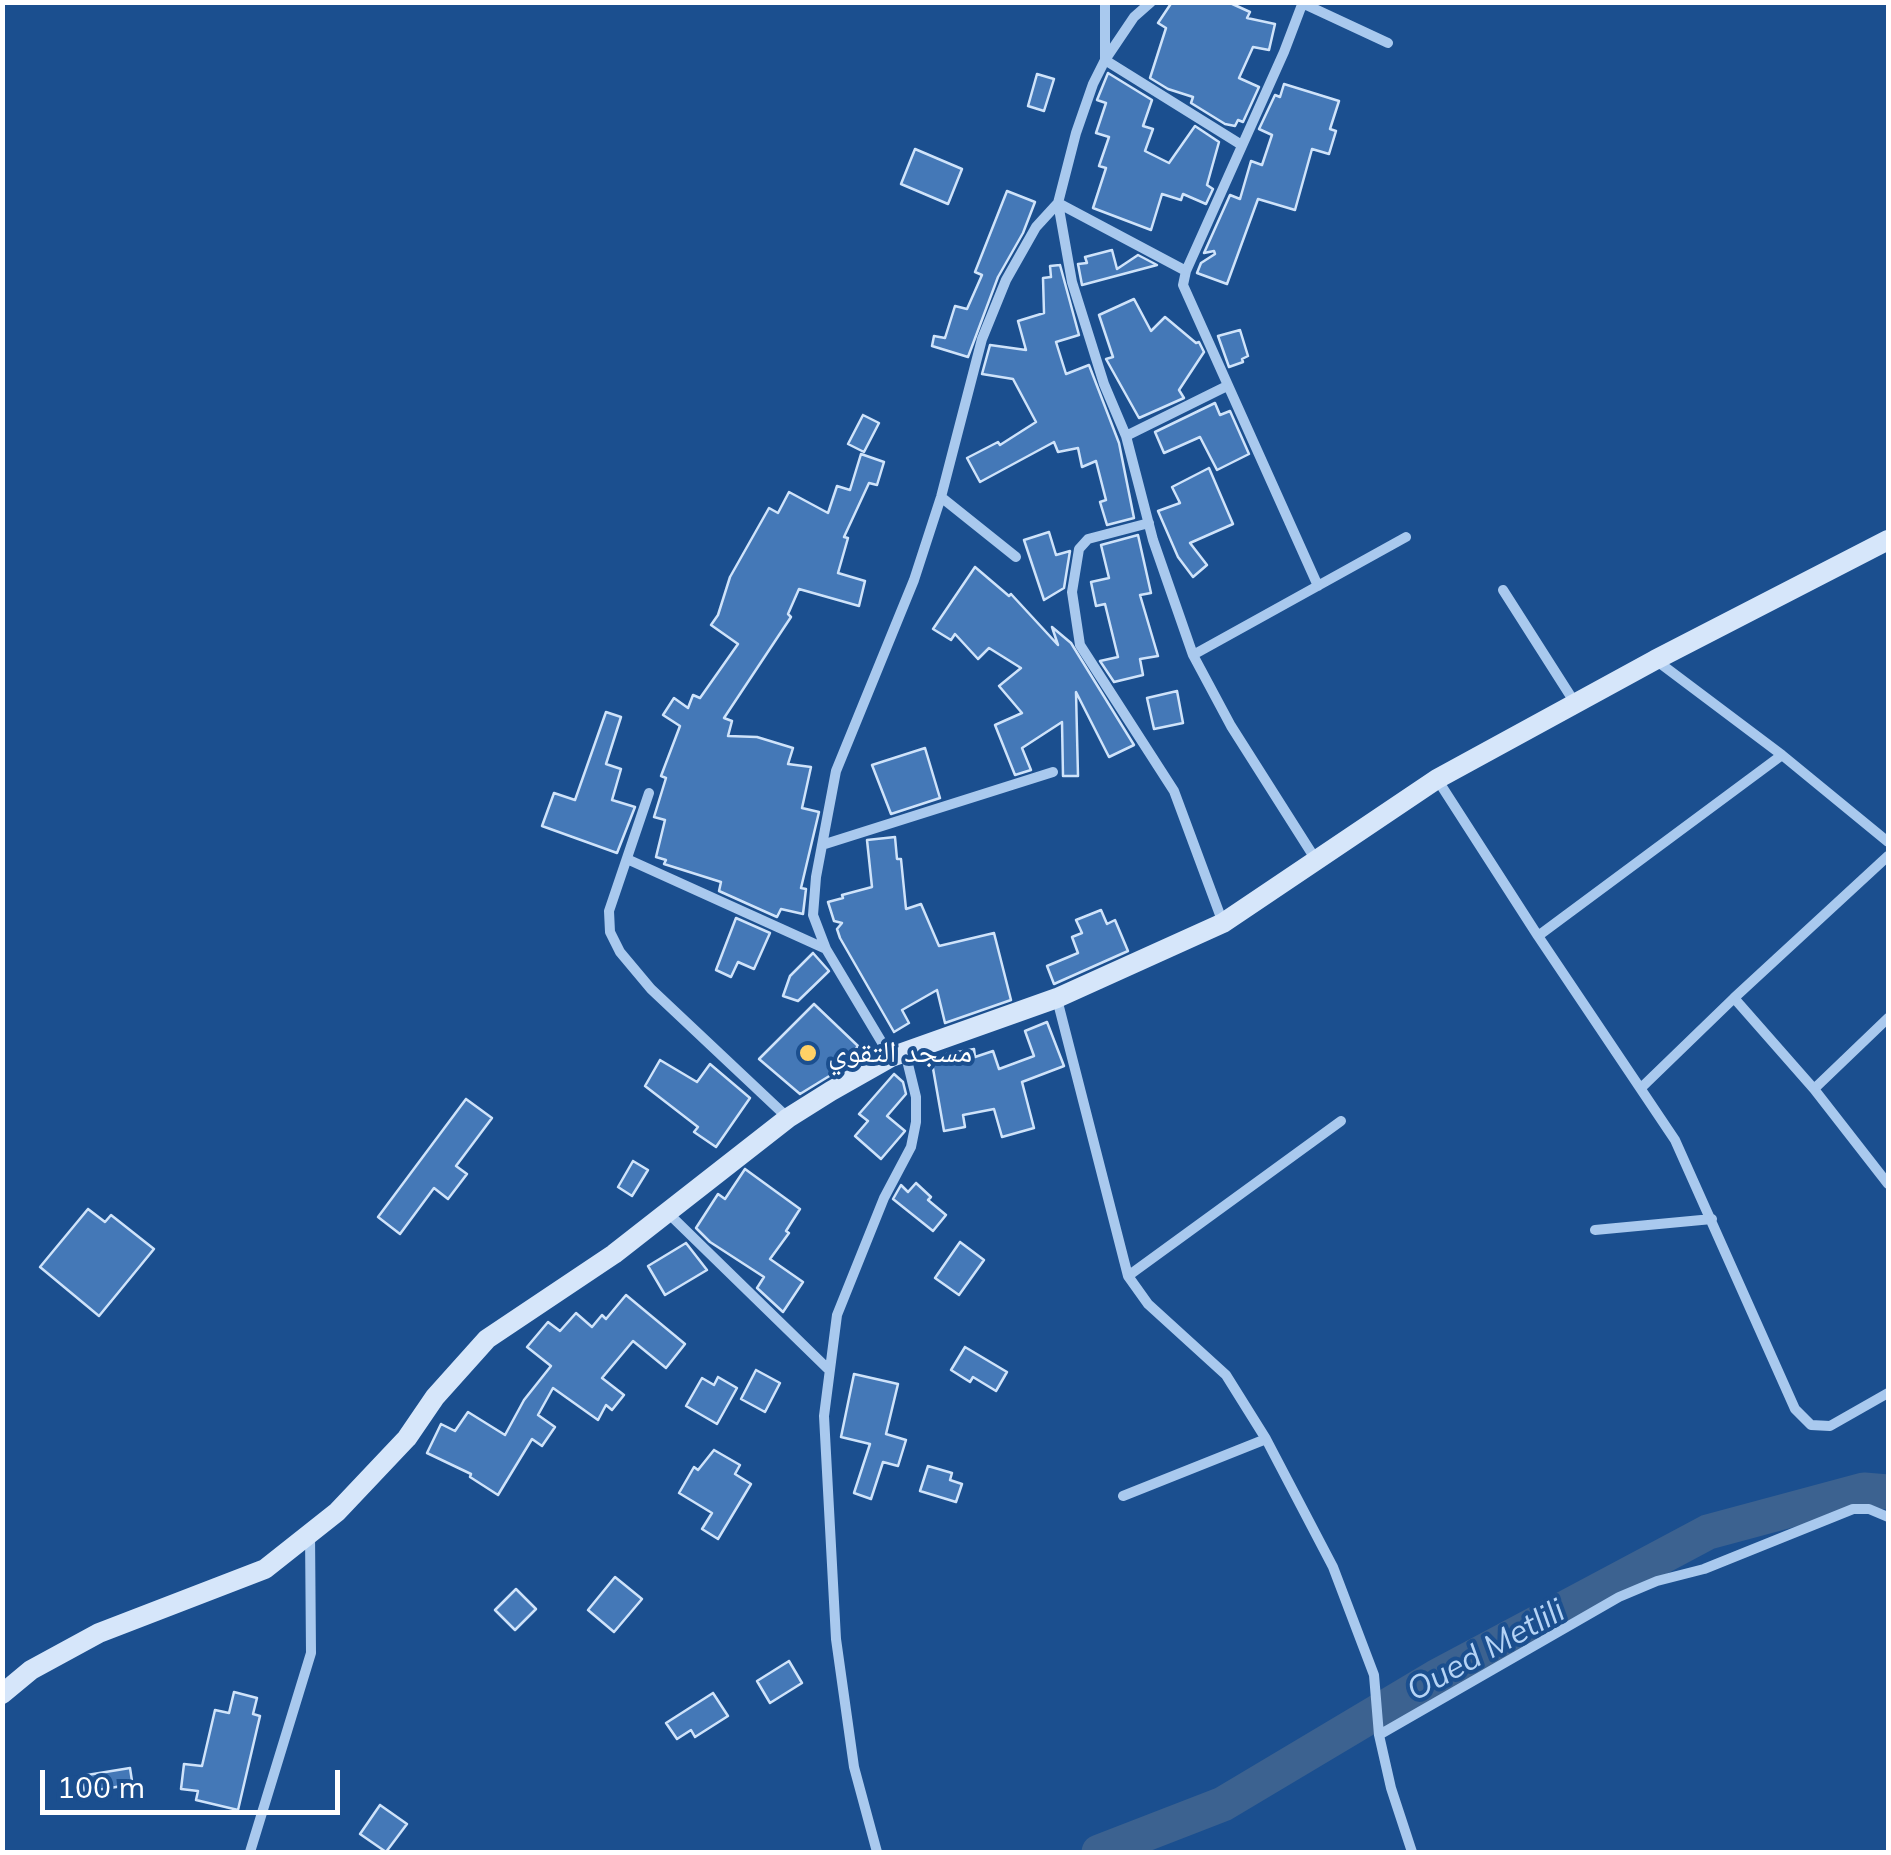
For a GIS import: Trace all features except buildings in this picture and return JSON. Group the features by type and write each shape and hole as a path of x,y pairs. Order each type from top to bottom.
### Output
{"main road":[{"path":"2,1694 31,1670 99,1633 266,1569 337,1512 407,1438 435,1397 487,1339 614,1254 788,1118 898,1055 1056,998 1222,923 1437,779 1655,660 1888,540"}],"street":[{"path":"1105,60 1106,2"},
{"path":"1150,2 1134,17 1105,60 1076,134 1058,203 1072,282 1104,384 1126,436 1148,523 1193,656 1231,726 1316,860"},
{"path":"1318,586 1182,285 1302,3 1388,43"},
{"path":"1105,60 1240,144"},
{"path":"1058,203 1186,272"},
{"path":"877,1852 854,1767 836,1640 824,1416 837,1315 884,1198 911,1147 916,1097 898,1055 826,949 813,915 836,772 914,580 941,497 982,339 1006,280 1036,227 1058,203"},
{"path":"1126,436 1227,386"},
{"path":"941,497 1016,557"},
{"path":"1148,523 1088,539 1079,549 1072,592 1080,645 1174,791 1222,923"},
{"path":"1193,656 1406,537"},
{"path":"1502,590 1575,704"},
{"path":"1655,660 1782,755 1888,842"},
{"path":"1538,936 1782,755"},
{"path":"822,845 1053,772"},
{"path":"1437,779 1675,1140 1796,1409 1811,1425 1830,1426 1888,1393"},
{"path":"649,794 610,911 610,932 620,952 651,989 788,1118"},
{"path":"1641,1088 1888,856"},
{"path":"627,859 826,949"},
{"path":"1056,998 1128,1276 1148,1304 1226,1375 1266,1439 1333,1567 1374,1674 1379,1735 1412,1852"},
{"path":"1734,998 1814,1089 1888,1184"},
{"path":"1814,1089 1888,1018"},
{"path":"1128,1276 1340,1122"},
{"path":"667,1212 828,1369"},
{"path":"1595,1230 1712,1218"},
{"path":"1122,1496 1266,1439"},
{"path":"1379,1735 1619,1597 1657,1580 1704,1570 1834,1514 1869,1509 1888,1517"},
{"path":"250,1852 311,1653 310,1533"}],"waterway":[{"name":"Oued Metlili","path":"1099,1852 1223,1804 1436,1677 1708,1532 1864,1490 1888,1492"}],"place":[{"name":"مسجد التقوي","path":"808,1053"}]}
